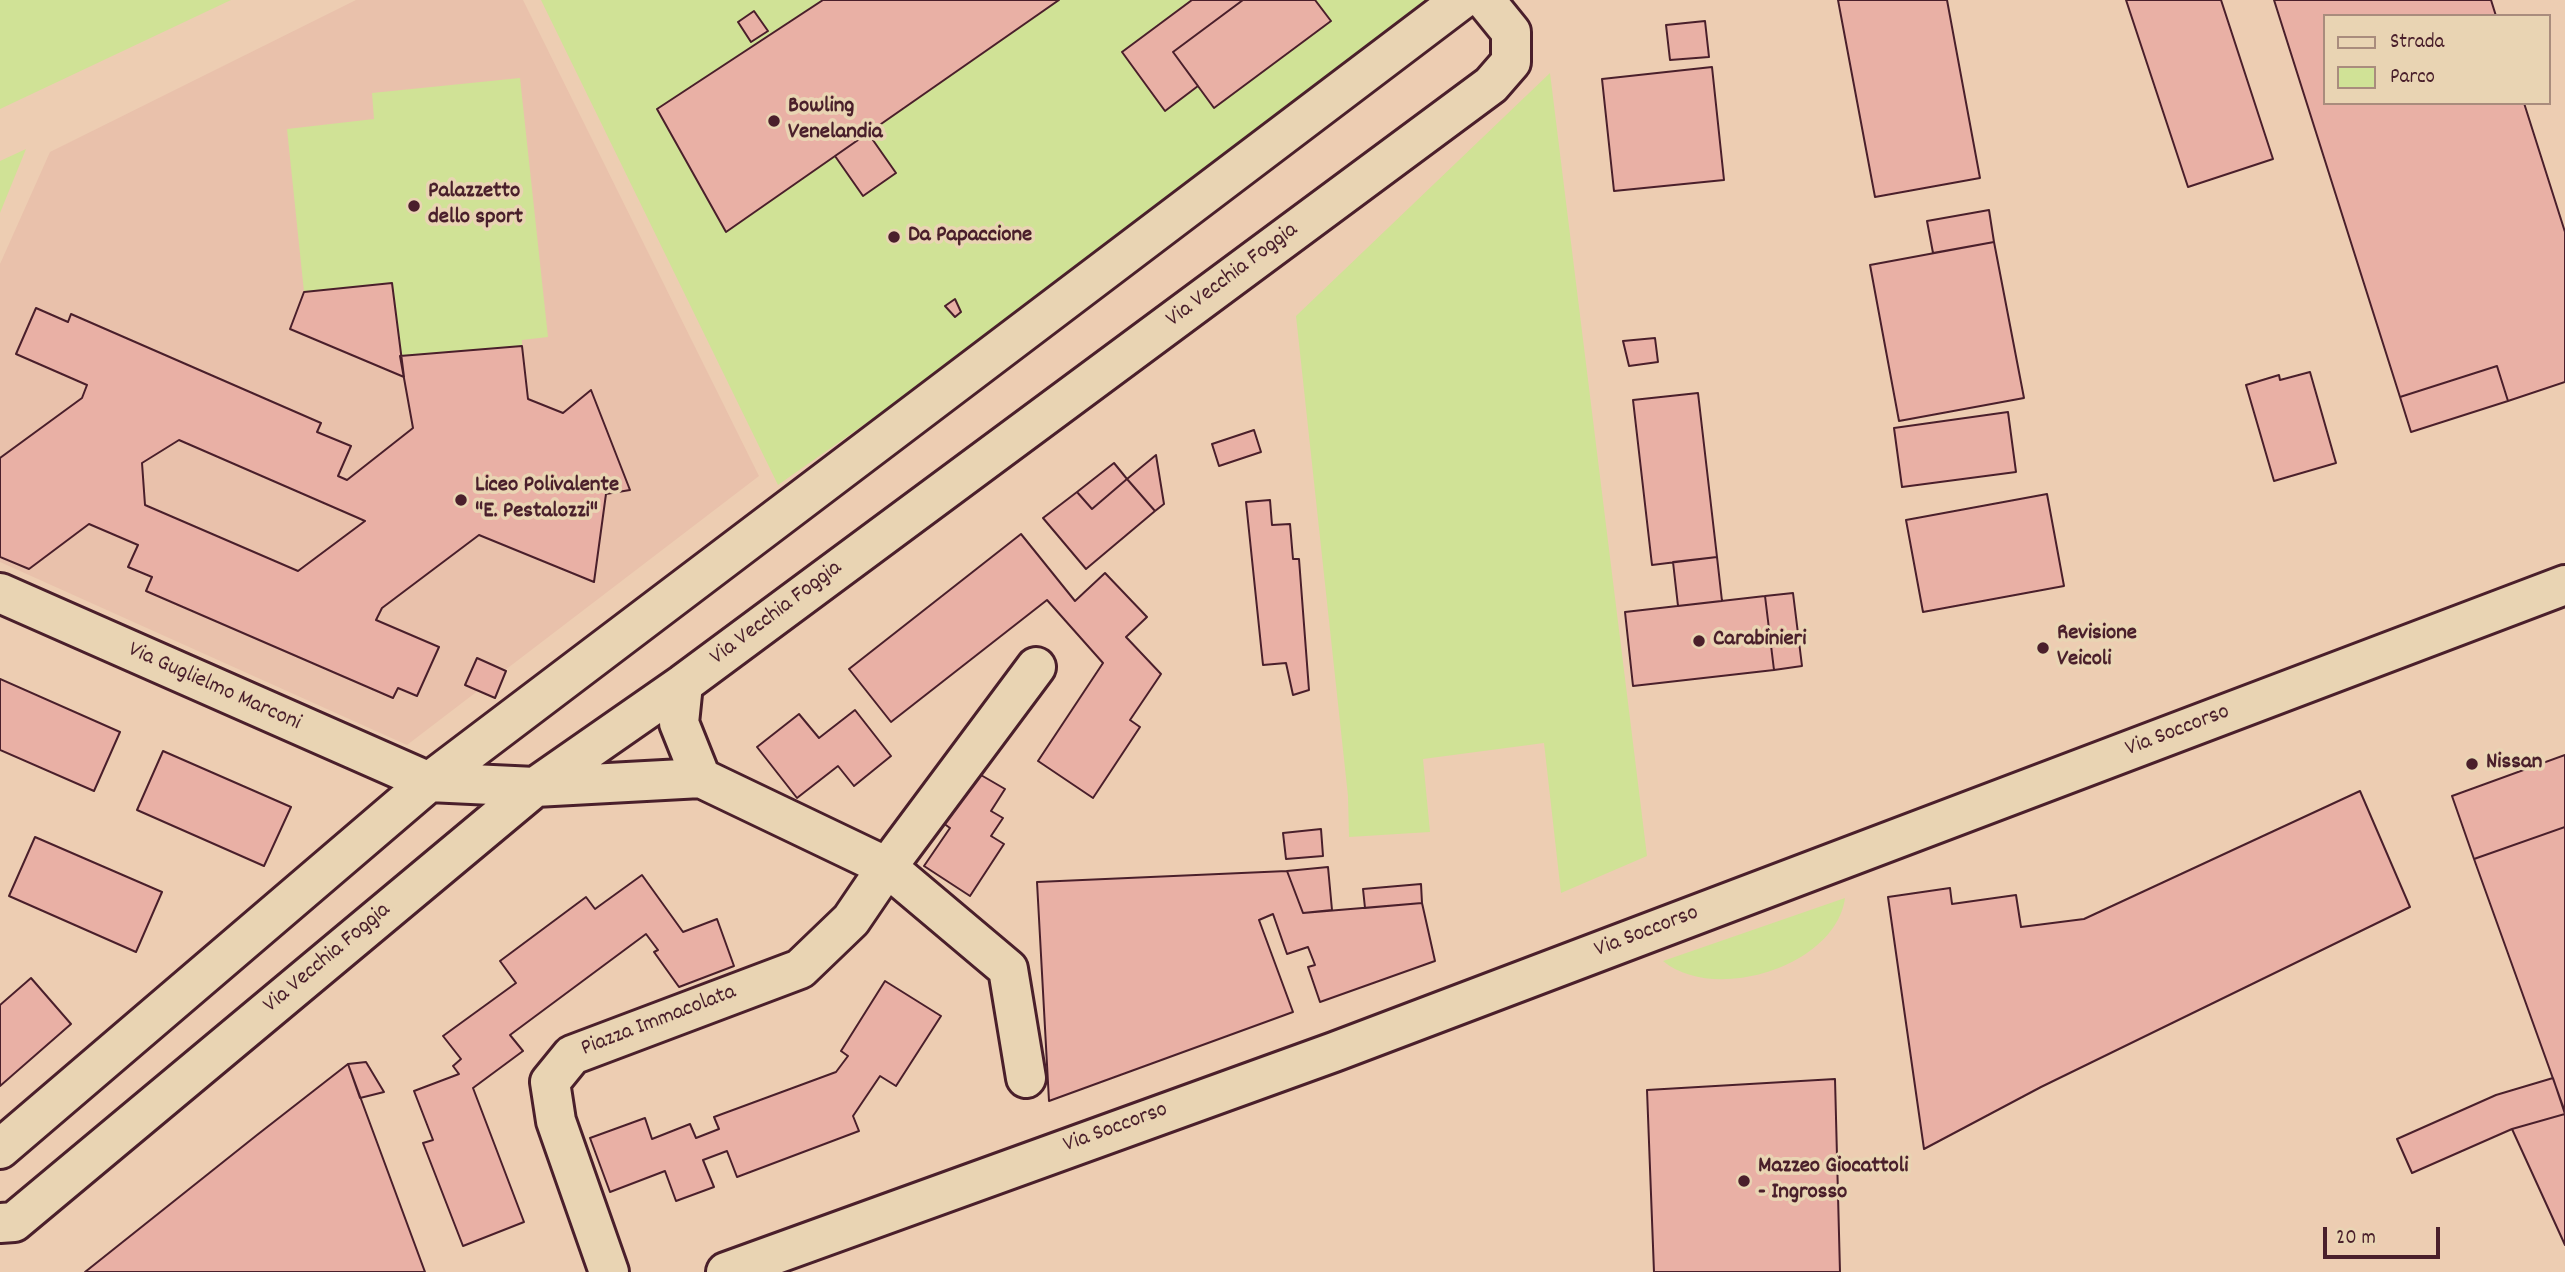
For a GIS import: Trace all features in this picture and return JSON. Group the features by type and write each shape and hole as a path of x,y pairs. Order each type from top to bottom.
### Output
{"street":[{"path":"0,1149 429,782 1461,0"},
{"name":"Via Vecchia Foggia","path":"0,1223 14,1222 535,787 683,684 1491,85 1511,62 1511,32 1485,0"},
{"name":"Via Soccorso","path":"726,1272 1334,1052 2565,585"},
{"name":"Via Guglielmo Marconi","path":"0,593 429,782"},
{"name":"Piazza Immacolata","path":"609,1272 556,1121 550,1082 572,1055 800,969 852,920 887,867 1036,667"},
{"path":"683,684 679,723 701,778"},
{"path":"429,782 535,787 701,778 887,867 1008,969 1026,1078"}],"shaded area":[{"path":"356,0 523,0 759,476 407,745 0,562 0,264 50,152"}],"green space":[{"path":"0,0 231,0 0,109"},
{"name":"Da Papaccione","path":"541,0 1435,0 1193,194 778,485"},
{"path":"1550,73 1647,856 1561,893 1544,743 1423,759 1430,832 1349,837 1348,796 1296,316"},
{"name":"Palazzetto dello sport","path":"520,78 548,337 522,340 522,346 400,356 392,283 304,292 287,129 374,119 372,93"},
{"path":"26,149 0,213 0,161"},
{"path":"1845,898 1837,922 1820,943 1797,959 1770,971 1741,978 1712,979 1685,973 1663,961"}],"building":[{"name":"Bowling Venelandia","path":"823,0 1059,0 726,232 657,109"},
{"path":"1192,0 1243,0 1173,52 1198,86 1165,111 1122,52"},
{"path":"1243,0 1315,0 1331,21 1214,108 1173,52"},
{"path":"1838,0 1947,0 1980,178 1875,197"},
{"path":"2126,0 2221,0 2273,159 2188,187"},
{"path":"2274,0 2491,0 2495,14 2324,14 2324,105 2525,105 2565,232 2565,382 2508,401 2497,366 2400,397"},
{"path":"754,11 768,31 751,42 738,22"},
{"path":"1705,21 1709,57 1670,60 1666,25"},
{"path":"1712,67 1724,180 1614,191 1602,79"},
{"path":"868,133 896,173 863,196 835,156"},
{"path":"1989,210 1994,242 1933,253 1927,221"},
{"path":"1994,242 2024,398 1899,421 1870,265"},
{"path":"392,283 404,377 290,329 304,292"},
{"path":"955,299 961,312 955,317 945,306"},
{"name":"Liceo Polivalente \"E. Pestalozzi\"","path":"36,308 68,322 71,314 321,423 317,432 351,446 338,476 347,480 413,428 400,356 522,346 528,399 563,413 591,390 630,490 606,494 594,582 479,535 382,608 376,620 439,647 417,696 398,688 393,698 146,591 152,577 128,567 138,545 89,524 29,569 0,557 0,458 82,398 87,385 16,354","holes":["179,440 365,521 298,571 145,505 142,463"]},
{"path":"1655,338 1658,362 1629,366 1623,341"},
{"path":"2497,366 2508,401 2411,432 2400,397"},
{"path":"2310,372 2336,463 2274,481 2246,385 2279,375 2280,380"},
{"path":"1698,393 1717,557 1652,565 1633,400"},
{"path":"2008,412 2016,472 1902,487 1894,428"},
{"path":"1254,430 1261,452 1219,466 1212,444"},
{"path":"1156,455 1164,504 1155,511 1127,479"},
{"path":"1114,463 1127,479 1092,509 1077,492"},
{"path":"1127,479 1155,511 1086,569 1043,518 1077,492 1092,509"},
{"path":"2047,494 2064,586 1923,612 1906,520"},
{"path":"1270,500 1272,525 1290,524 1293,559 1299,559 1309,690 1293,695 1286,663 1263,665 1246,502"},
{"path":"1021,534 1075,601 1105,573 1147,617 1126,637 1161,674 1130,720 1140,727 1093,798 1038,761 1103,663 1047,600 891,722 849,669"},
{"path":"1717,557 1722,601 1678,606 1673,562"},
{"path":"1793,593 1802,666 1774,670 1765,596"},
{"name":"Carabinieri","path":"1765,596 1774,670 1633,686 1625,612"},
{"path":"477,658 506,671 495,698 465,685"},
{"path":"0,679 120,732 94,791 0,750"},
{"path":"855,710 891,756 854,786 838,766 797,798 757,747 799,714 819,738"},
{"path":"163,751 291,807 264,866 137,810"},
{"path":"2565,755 2565,827 2474,859 2452,796"},
{"path":"974,771 1005,789 991,811 1003,818 991,836 1004,844 970,896 924,866 950,828 943,823"},
{"path":"2360,791 2410,907 2041,1087 1924,1149 1888,897 1950,888 1952,904 2016,895 2021,927 2084,919"},
{"path":"2565,827 2565,1112 2474,859"},
{"path":"1321,829 1323,856 1286,859 1283,833"},
{"path":"35,837 162,892 136,952 9,896"},
{"path":"1328,867 1332,910 1303,913 1287,871"},
{"path":"1287,871 1303,913 1422,903 1435,961 1320,1002 1308,967 1315,965 1308,947 1287,954 1273,914 1259,920 1293,1012 1049,1101 1037,882"},
{"path":"642,875 683,932 717,919 734,966 679,987 654,952 658,950 646,934 510,1035 523,1051 473,1088 524,1222 463,1246 423,1143 433,1140 414,1091 459,1074 453,1066 461,1059 443,1036 516,983 500,961 586,897 595,909"},
{"path":"1421,884 1422,903 1365,908 1363,889"},
{"path":"31,978 71,1024 0,1086 0,1005"},
{"path":"885,981 941,1016 896,1086 880,1076 853,1116 859,1131 737,1177 727,1151 703,1160 714,1187 676,1201 665,1171 610,1192 590,1138 645,1118 652,1139 690,1124 696,1138 719,1129 714,1117 836,1072 848,1056 841,1051"},
{"path":"366,1062 384,1092 360,1098 348,1064"},
{"path":"348,1064 425,1272 85,1272 257,1135"},
{"path":"2553,1078 2565,1114 2512,1129 2412,1173 2397,1139 2496,1095"},
{"name":"Mazzeo Giocattoli - Ingrosso","path":"1835,1079 1840,1272 1654,1272 1647,1090"},
{"path":"2565,1114 2565,1245 2512,1129"}],"place":[{"name":"Bowling Venelandia","path":"774,121"},
{"name":"Palazzetto dello sport","path":"414,206"},
{"name":"Da Papaccione","path":"894,237"},
{"name":"Liceo Polivalente \"E. Pestalozzi\"","path":"461,500"},
{"name":"Carabinieri","path":"1699,641"},
{"name":"Revisione Veicoli","path":"2043,648"},
{"name":"Nissan","path":"2472,764"},
{"name":"Mazzeo Giocattoli - Ingrosso","path":"1744,1181"}]}
